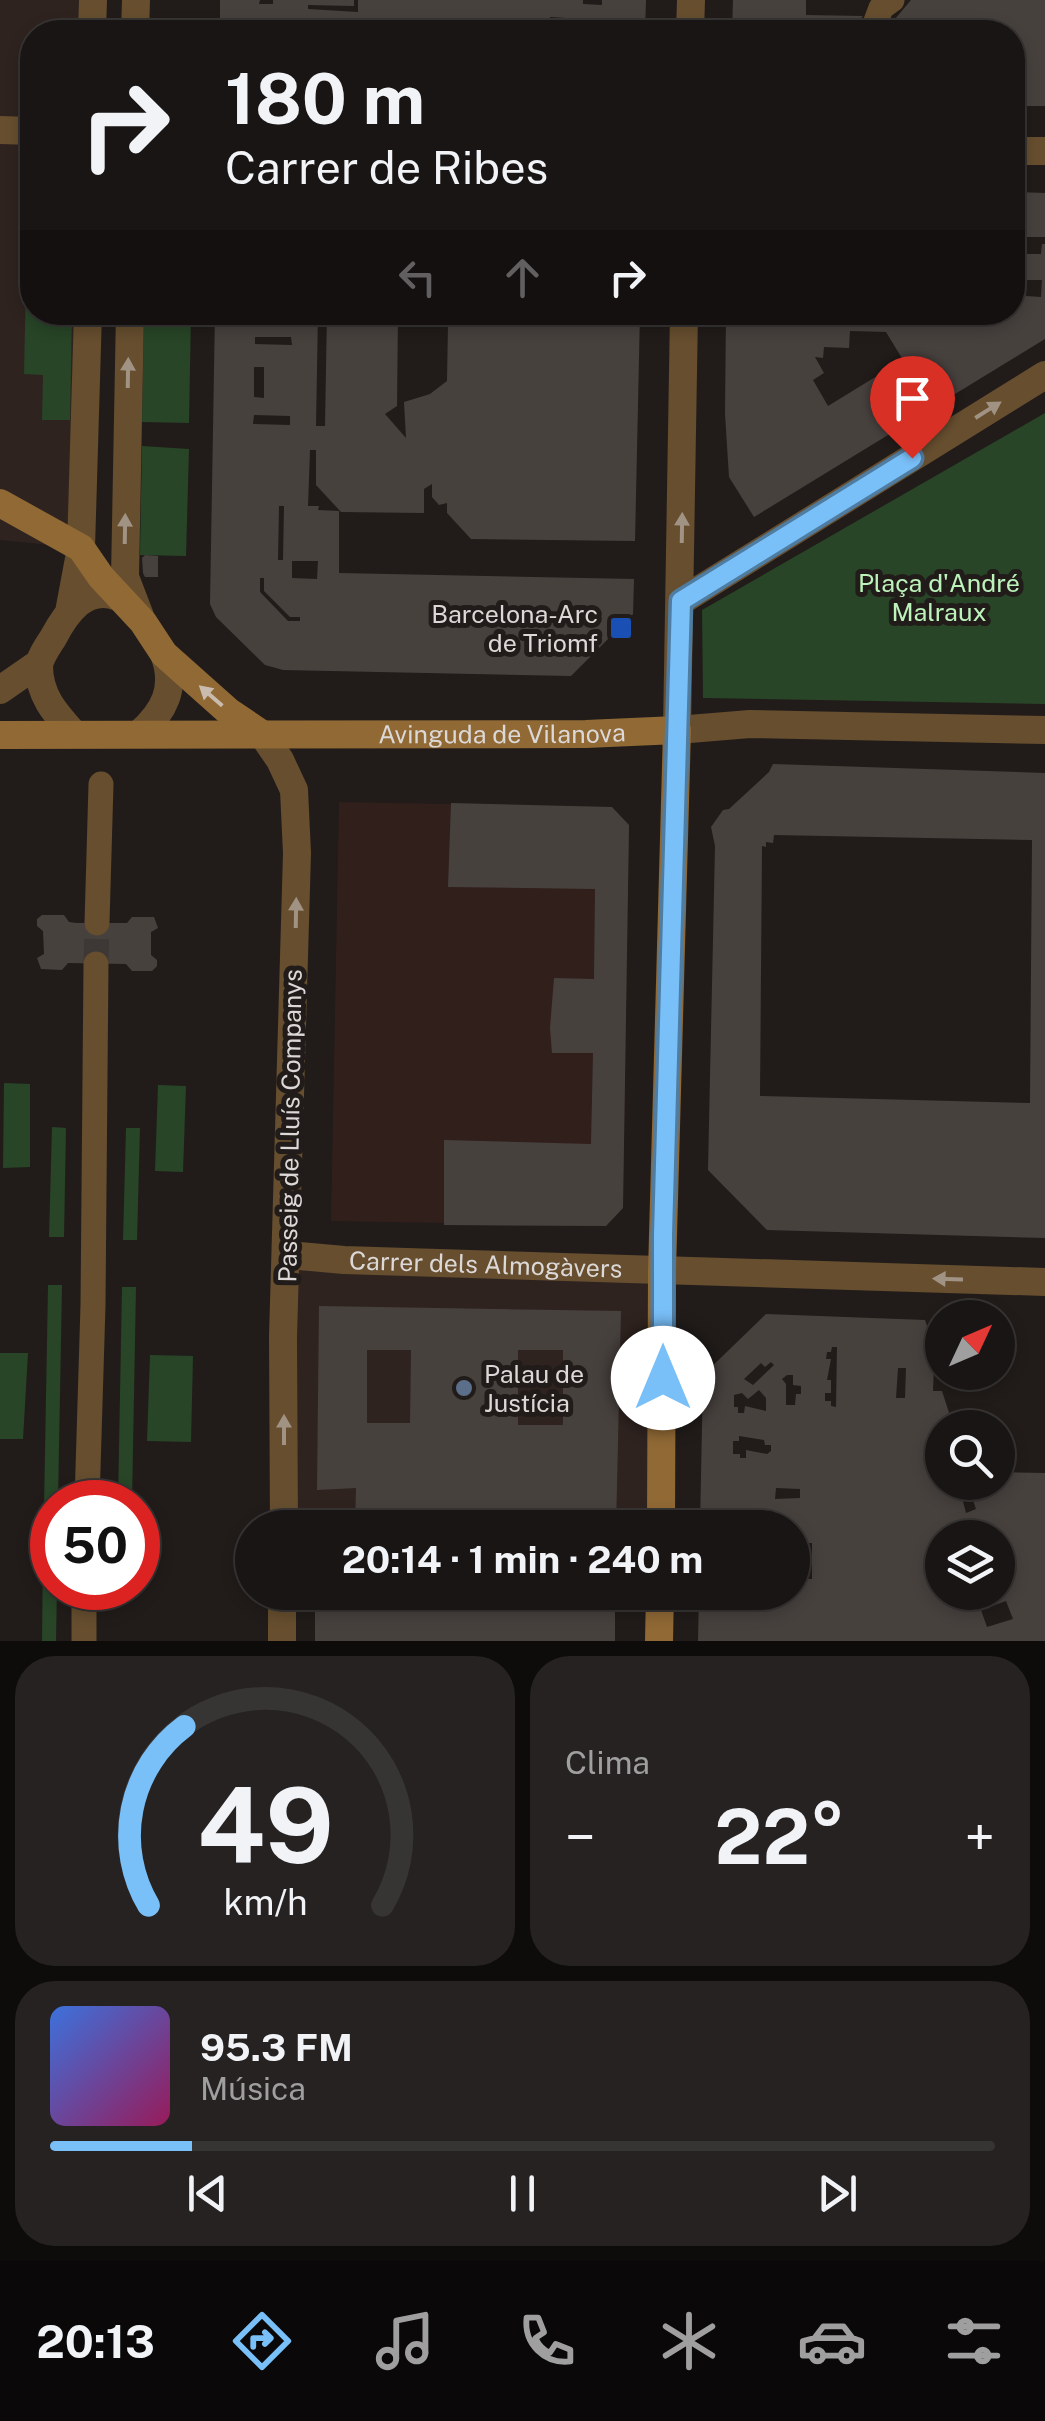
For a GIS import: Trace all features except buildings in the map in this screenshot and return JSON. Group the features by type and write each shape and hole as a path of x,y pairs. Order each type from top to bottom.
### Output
{"main road":[{"path":"0,503 81,548"},
{"name":"Passeig de Lluís Companys","path":"81,548 118,597 143,622 164,654 228,711 262,734"},
{"path":"661,1510 662,1272 677,730"},
{"name":"Avinguda de Vilanova","path":"262,734 677,730"},
{"path":"0,735 262,734"},
{"path":"659,1641 660,1610"}],"street":[{"path":"876,20 881,8 892,0"},
{"path":"69,612 81,548 88,325"},
{"path":"130,325 125,577 143,622"},
{"path":"677,730 684,325"},
{"path":"681,601 1045,375"},
{"path":"0,690 39,663 69,612 84,598 100,592 118,597"},
{"path":"138,734 159,716 167,696 169,676 164,654"},
{"path":"39,663 46,702 74,734"},
{"name":"Avinguda de Vilanova","path":"677,730 750,724 1045,730"},
{"name":"Passeig de Lluís Companys","path":"262,734 294,790 297,853 284,1337 284,1510"},
{"path":"97,922 101,784"},
{"path":"88,1480 94,1292 96,964"},
{"name":"Carrer dels Almogàvers","path":"288,1255 662,1272 1045,1282"},
{"path":"84,1610 84,1641"},
{"path":"282,1610 282,1641"}],"shaded area":[{"path":"0,0 91,0 91,20 20,20 20,325 88,325 81,548 0,540"},
{"path":"339,802 612,807 629,825 623,1208 606,1226 331,1221"},
{"path":"288,1255 662,1272 661,1510 289,1510"}],"green space":[{"path":"25,325 72,325 70,420 42,420 43,375 24,374"},
{"path":"144,325 191,325 189,423 142,422"},
{"name":"Plaça d'André Malraux","path":"1045,413 1045,704 703,698 702,610"},
{"path":"142,446 189,449 186,556 140,555"},
{"path":"4,1083 30,1084 30,1167 3,1168"},
{"path":"158,1085 186,1086 183,1172 155,1171"},
{"path":"52,1127 66,1128 64,1237 49,1237"},
{"path":"126,1128 140,1128 137,1240 123,1240"},
{"path":"48,1285 62,1285 58,1480 45,1480"},
{"path":"122,1287 136,1287 132,1480 118,1480"},
{"path":"0,1353 28,1353 23,1439 0,1439"},
{"path":"150,1355 193,1356 191,1442 147,1441"},
{"path":"42,1610 57,1610 56,1641 42,1641"}],"tunnel":[{"path":"96,964 97,923"}],"place":[{"name":"Barcelona-Arc de Triomf","path":"621,628"},
{"name":"Palau de Justícia","path":"464,1388"}],"route":[{"path":"663,1378 662,1272 681,601 912,458"}]}
